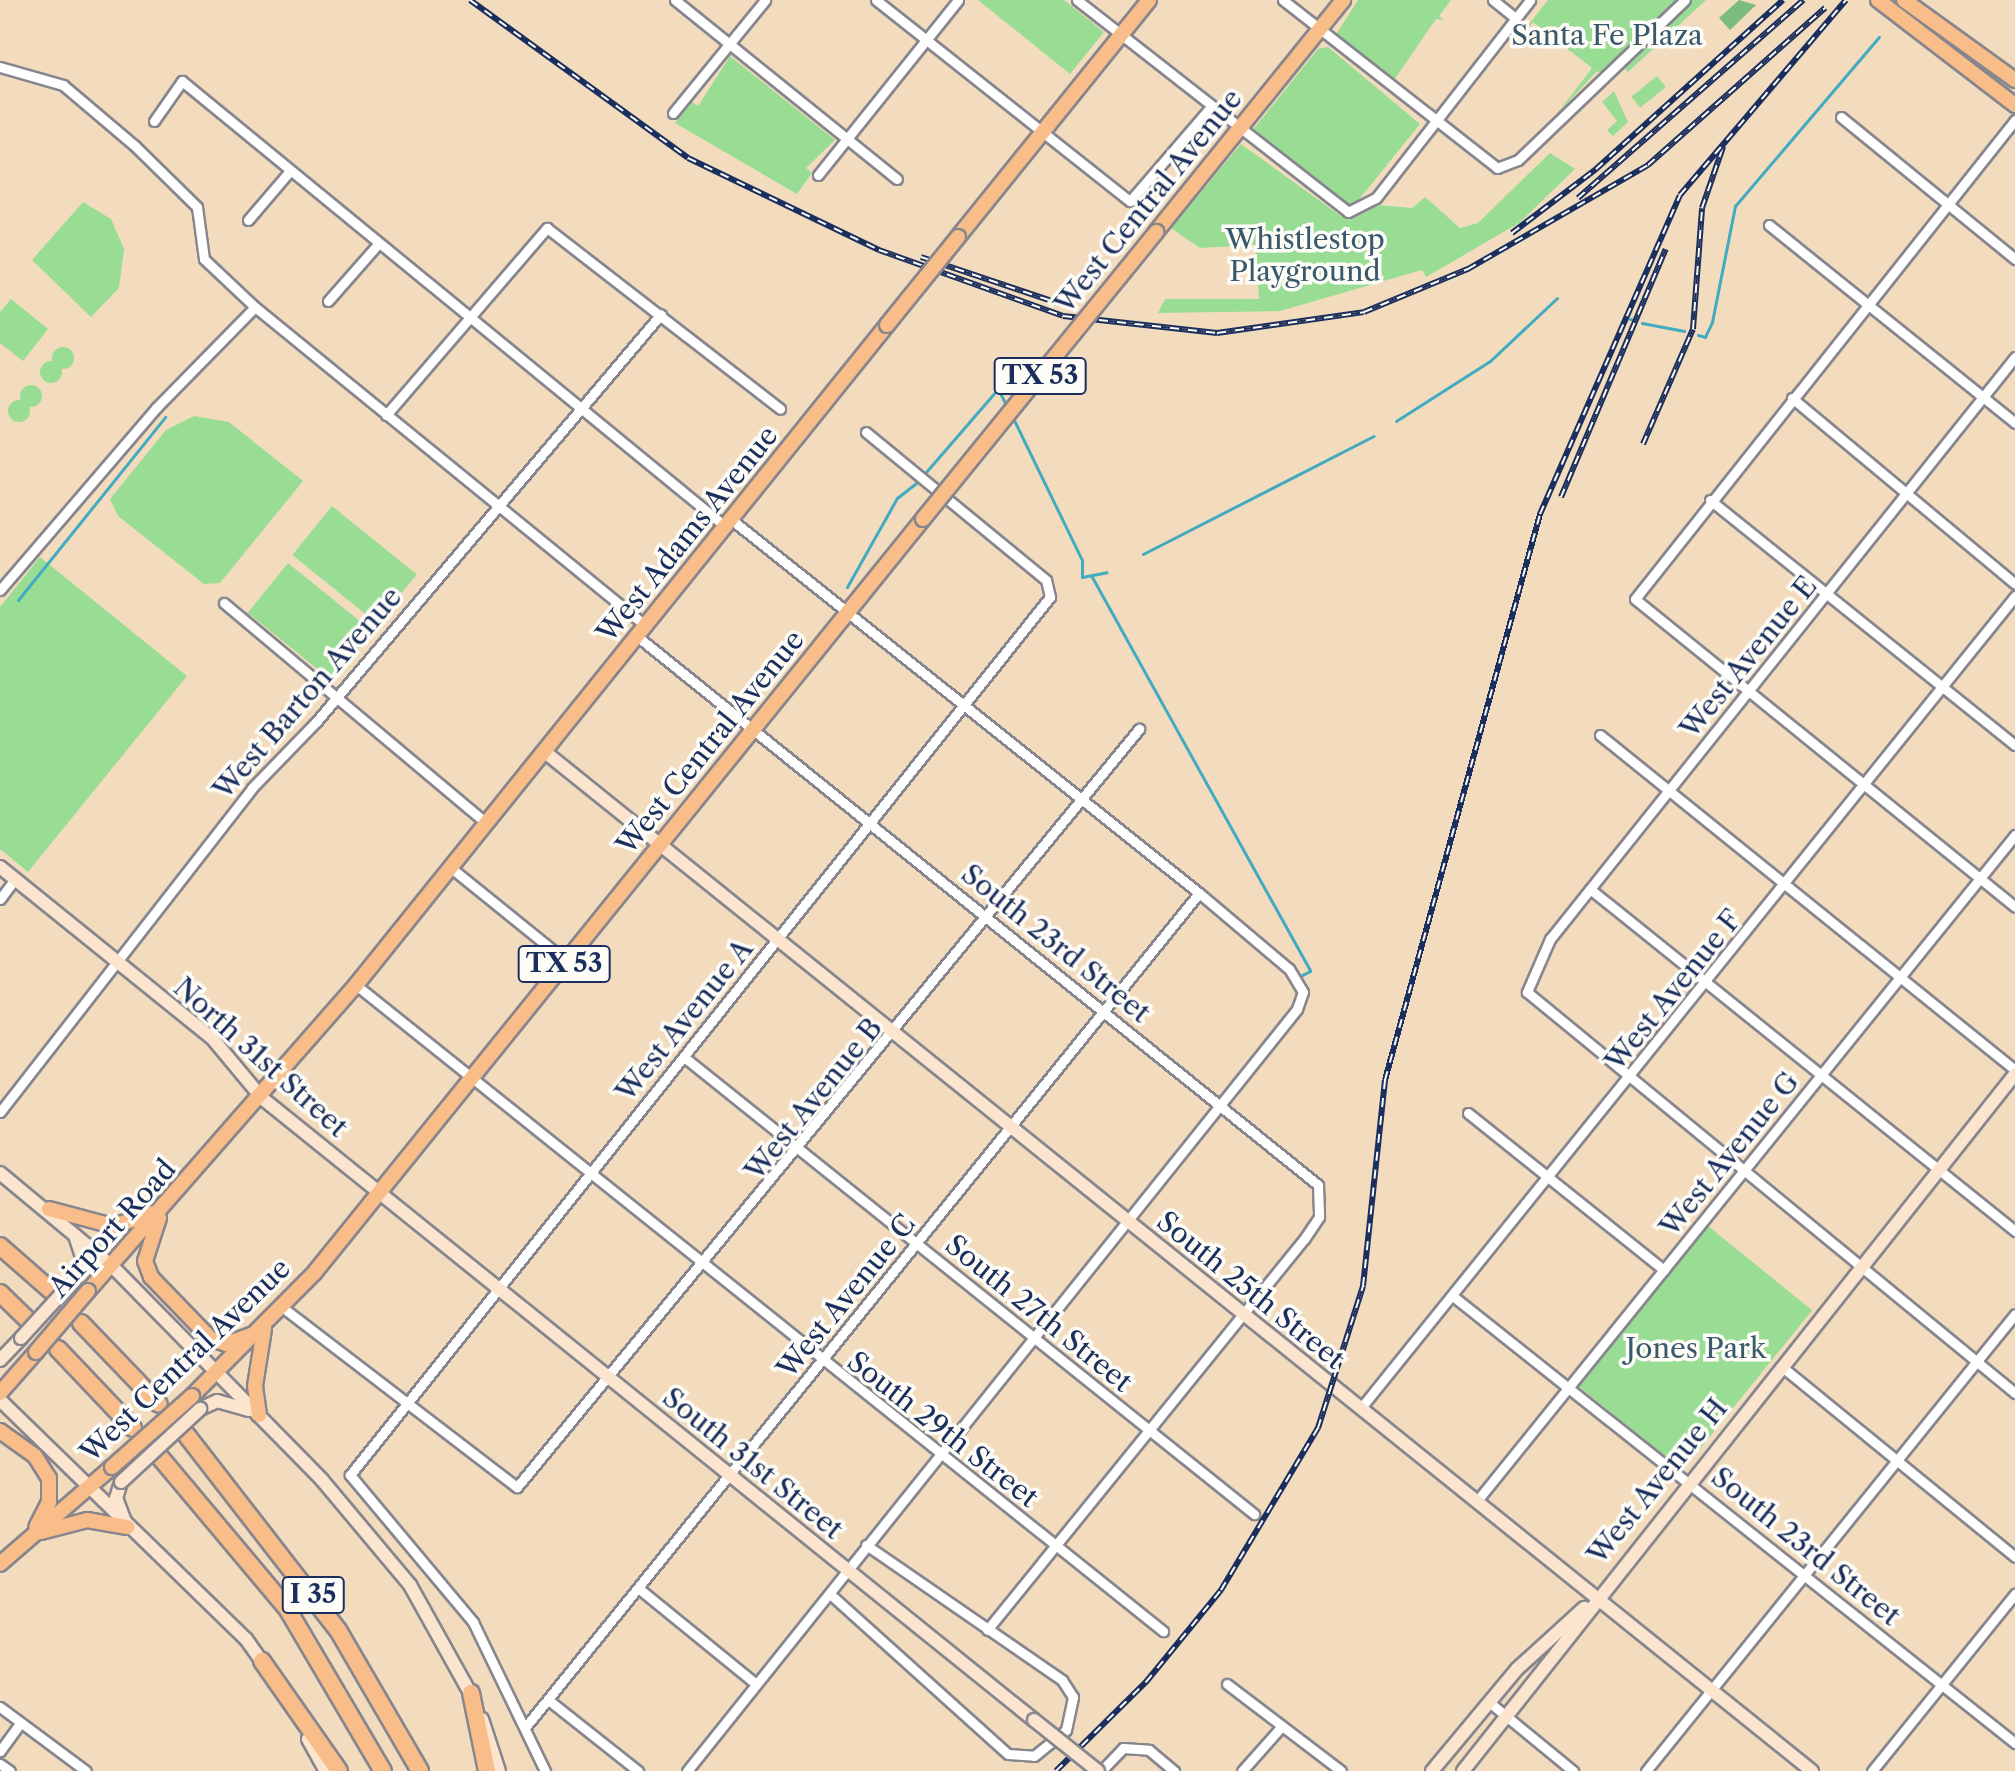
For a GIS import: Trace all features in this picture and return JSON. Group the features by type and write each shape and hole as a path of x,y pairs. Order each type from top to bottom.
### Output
{"highway":[{"path":"0,1235 52,1291 0,1246"},
{"path":"2,1296 31,1323"},
{"path":"81,1323 159,1404"},
{"path":"58,1349 133,1428"},
{"name":"I 35","path":"185,1433 338,1630 420,1771"},
{"name":"I 35","path":"159,1456 296,1620 383,1771"},
{"path":"262,1661 339,1771"},
{"path":"471,1693 487,1771"}],"main road":[{"name":"West Adams Avenue","path":"262,1098 545,752 1149,0"},
{"name":"West Central Avenue","path":"87,1488 196,1402 216,1372 264,1329 473,1079 1343,0"},
{"path":"1878,0 2015,105"},
{"path":"1904,0 2015,80"},
{"name":"South 25th Street","path":"545,752 1812,1771"},
{"name":"North 31st Street","path":"0,867 212,1038 262,1098 378,1193"},
{"name":"West Avenue H","path":"1463,1771 1507,1718 1595,1597 2015,1072"},
{"name":"Airport Road","path":"0,1393 262,1098"},
{"path":"0,1173 49,1209 111,1265 259,1415 384,1550 471,1693 499,1771"},
{"name":"South 31st Street","path":"378,1193 1100,1771"},
{"path":"49,1209 113,1226 162,1210"},
{"path":"162,1210 145,1261 151,1277 211,1339 236,1342 264,1329"},
{"path":"0,1360 74,1280 83,1260 75,1233"},
{"path":"259,1415 255,1386 264,1329"},
{"path":"0,1400 262,1661 326,1771"},
{"path":"127,1527 116,1498 121,1482 196,1402 217,1401 259,1415"},
{"path":"0,1431 35,1456 49,1478 49,1502 33,1535"},
{"path":"0,1564 87,1488"},
{"path":"33,1535 87,1520 127,1527"},
{"path":"1432,1771 1489,1702 1595,1597"}],"street":[{"path":"675,0 897,179"},
{"path":"673,113 765,0"},
{"path":"876,0 1130,201 1210,108"},
{"path":"818,175 958,0"},
{"path":"1077,0 1332,205 1360,211 1530,0"},
{"path":"1283,0 1488,165 1510,166 1685,0"},
{"path":"1493,0 1515,18"},
{"name":"South 23rd Street","path":"0,67 63,85 135,146 197,207 204,259 255,307 499,506 753,728 1305,1169 1322,1198 1319,1217 1241,1313"},
{"path":"154,121 182,81 582,411 849,613 1199,893 1289,969 1301,988 1297,1009 1219,1101 687,1771"},
{"path":"1841,117 2015,259"},
{"path":"2015,120 1710,500 1635,599 1746,693 2015,907"},
{"path":"248,220 289,172"},
{"path":"1769,225 2015,423"},
{"path":"386,415 547,228 780,409"},
{"path":"328,301 378,244"},
{"path":"0,590 156,408 255,307"},
{"name":"West Barton Avenue","path":"0,1112 252,788 335,699 661,314"},
{"name":"West Avenue E","path":"1627,1081 1527,992 1550,939 2015,357"},
{"path":"1792,398 2015,584"},
{"name":"West Avenue A","path":"527,1725 473,1622 350,1475 589,1172 966,706 1051,592 922,477 866,432"},
{"path":"1710,500 2015,745"},
{"name":"West Avenue F","path":"1360,1409 1786,886 2015,596"},
{"path":"224,603 486,823"},
{"name":"West Avenue B","path":"405,1402 514,1489 600,1384 612,1380 1139,729"},
{"path":"1600,735 1901,976 2015,1072"},
{"name":"West Avenue G","path":"1476,1502 2015,835"},
{"path":"450,867 566,961"},
{"path":"0,899 15,879"},
{"path":"1590,889 2015,1231"},
{"name":"West Avenue C","path":"527,1725 551,1702 642,1591 822,1360 1199,893"},
{"name":"South 29th Street","path":"356,985 1163,1631"},
{"name":"South 27th Street","path":"684,1057 1254,1514"},
{"path":"1627,1081 2015,1393"},
{"path":"1468,1113 1664,1270"},
{"name":"South 23rd Street","path":"1454,1297 1689,1478 2015,1743"},
{"path":"282,1307 405,1402"},
{"path":"987,1630 1241,1313"},
{"path":"1646,1771 1803,1572 2015,1314"},
{"path":"1781,1366 2015,1557"},
{"path":"830,1594 1008,1754 1034,1756 1066,1730 1073,1697 1062,1680 866,1545"},
{"path":"642,1591 756,1684"},
{"path":"1872,1771 2015,1594"},
{"path":"1227,1684 1341,1771"},
{"path":"551,1702 638,1771"},
{"path":"1489,1702 1573,1771"},
{"path":"0,1707 86,1771"},
{"path":"0,1751 20,1723"},
{"path":"527,1725 545,1771"},
{"path":"1242,1771 1282,1726"},
{"path":"1100,1771 1123,1748 1149,1750 1174,1771"},
{"path":"0,1764 10,1771"}],"green space":[{"path":"978,0 1064,0 1104,32 1070,74"},
{"path":"1358,0 1451,0 1439,16 1444,20 1436,19 1394,80 1335,36"},
{"name":"Santa Fe Plaza","path":"1548,0 1706,0 1628,72 1622,66 1609,77 1597,71 1556,115 1592,68 1533,22 1507,52"},
{"path":"1739,0 1756,5 1730,30 1719,18"},
{"path":"1328,47 1420,124 1353,207 1344,207 1251,132 1318,49"},
{"path":"730,56 835,140 806,168 812,173 797,194 675,123 692,102 698,106"},
{"path":"1657,76 1666,87 1640,108 1631,97"},
{"path":"1614,91 1628,122 1613,136 1607,130 1617,121 1602,102"},
{"name":"Whistlestop Playground","path":"1241,144 1345,219 1377,205 1412,208 1425,197 1460,228 1478,223 1550,153 1575,169 1519,223 1426,277 1422,270 1280,311 1158,313 1165,299 1259,299 1255,245 1200,248 1171,228"},
{"path":"83,202 111,219 124,249 119,288 91,317 32,260"},
{"path":"11,299 48,329 23,361 0,343 0,312"},
{"path":"63,347 71,350 74,358 71,366 63,369 55,366 52,358 55,350"},
{"path":"51,361 59,364 62,372 59,380 51,383 43,380 40,372 43,364"},
{"path":"31,385 39,388 42,396 39,404 31,407 23,404 20,396 23,388"},
{"path":"19,400 27,403 30,411 27,419 19,422 11,419 8,411 11,403"},
{"path":"194,416 229,422 303,481 220,583 204,584 118,516 110,499 166,430"},
{"path":"332,506 417,575 377,624 292,555"},
{"path":"40,557 187,676 28,872 0,849 0,607"},
{"path":"288,563 373,632 332,681 248,613"},
{"name":"Jones Park","path":"1708,1226 1812,1310 1682,1470 1578,1386"}],"waterway":[{"path":"1698,335 1705,337 1712,322 1735,206 1879,37"},
{"path":"1396,421 1490,361 1557,298"},
{"path":"1642,323 1684,331"},
{"path":"926,472 998,389 1008,409"},
{"path":"1012,416 1082,560 1082,577 1107,572"},
{"path":"18,600 165,417"},
{"path":"1143,554 1374,436"},
{"path":"847,587 897,498 916,483"},
{"path":"1092,577 1310,971 1302,975"}],"railway":[{"path":"470,0 688,158 879,250 1063,316 1217,333 1364,312 1468,269 1648,165 1825,8"},
{"path":"1512,233 1596,169 1783,0"},
{"path":"1578,198 1803,0"},
{"path":"1056,1771 1146,1682 1221,1590 1318,1428 1363,1286 1385,1080 1540,514 1680,195 1846,0"},
{"path":"1643,444 1693,329 1702,208 1723,147"},
{"path":"1561,497 1666,249"},
{"path":"921,257 1061,304"}]}
